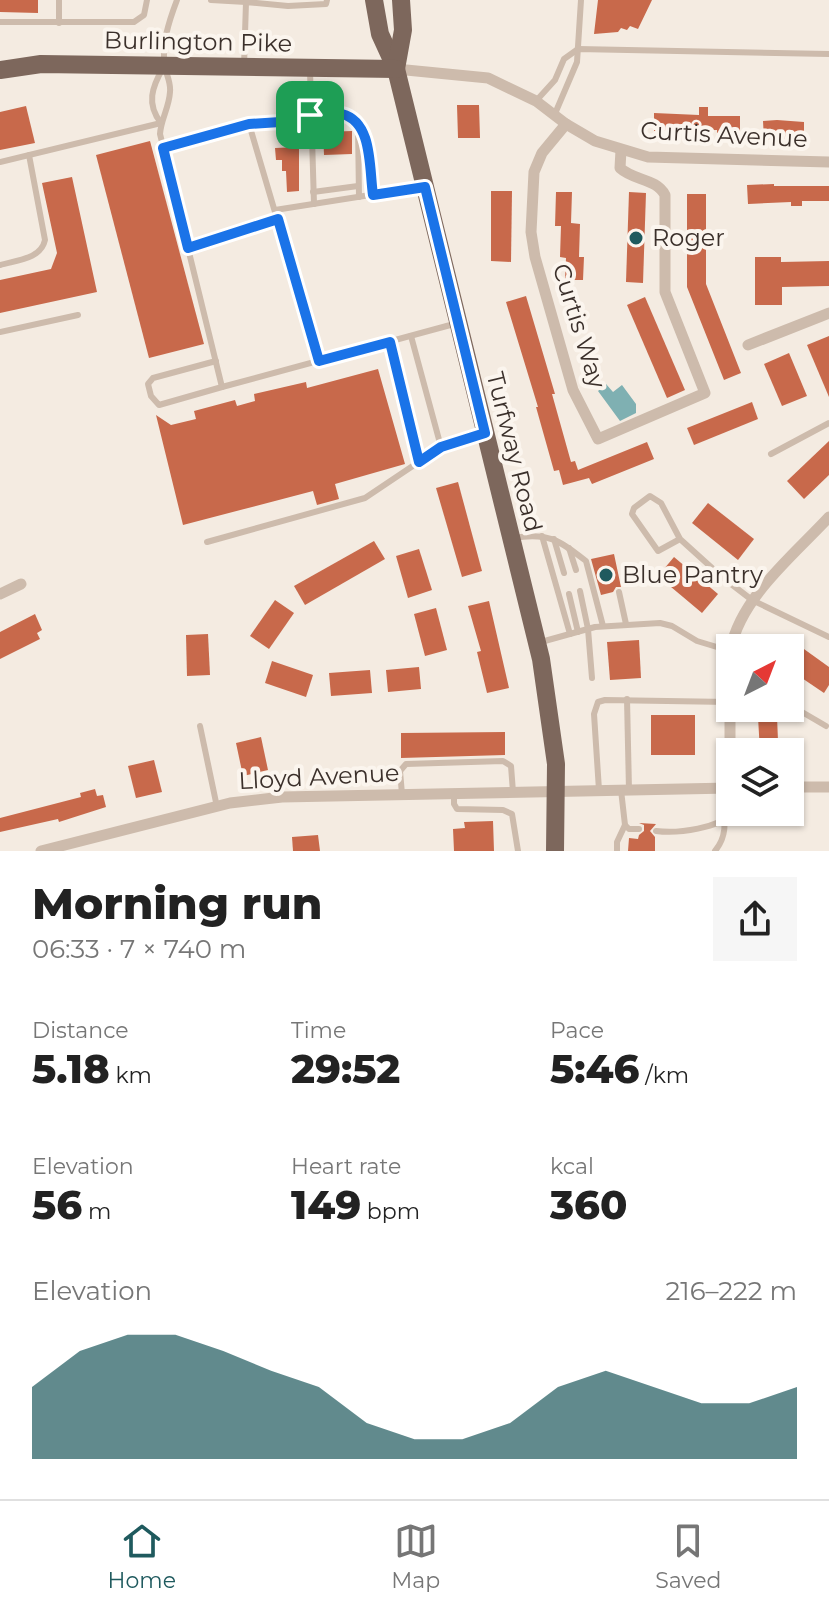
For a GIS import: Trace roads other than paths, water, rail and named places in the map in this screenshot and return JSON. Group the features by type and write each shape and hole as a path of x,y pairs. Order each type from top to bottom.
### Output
{"main road":[{"name":"Turfway Road","path":"374,0 380,34 396,69 537,643 553,729 557,791 555,851"},
{"name":"Turfway Road","path":"396,69 403,30 401,0"},
{"name":"Burlington Pike","path":"0,70 41,64 396,69"}],"street":[{"name":"Curtis Avenue","path":"396,69 488,78 536,101 595,141 621,150 672,159 829,162"},
{"name":"Curtis Way","path":"566,124 542,153 534,172 531,232 535,257 573,390 598,439 705,393 665,292 665,195 655,184 627,175 620,168 621,150"},
{"path":"748,345 829,313"},
{"path":"735,634 752,600 829,517"},
{"path":"0,594 21,584"},
{"path":"804,787 829,787"},
{"name":"Lloyd Avenue","path":"41,851 217,807 282,797 716,788"}],"lane":[{"path":"59,0 59,23"},
{"path":"0,22 134,22 144,15 147,0"},
{"path":"0,162 161,123 167,115 171,88 165,65 166,35 177,0"},
{"path":"211,0 288,6 326,4 327,0"},
{"path":"554,116 577,62 581,0"},
{"path":"244,66 246,2"},
{"path":"536,101 555,80 564,59 578,49 829,54"},
{"path":"165,65 153,85 153,113 161,123 163,148 222,387"},
{"path":"310,67 314,204"},
{"path":"163,148 249,124 342,114 351,116 365,135 373,195"},
{"path":"358,123 359,197"},
{"path":"249,124 319,361"},
{"path":"0,265 37,254 43,248 45,240 29,155"},
{"path":"313,192 358,186"},
{"path":"275,210 425,187"},
{"path":"188,248 278,219"},
{"path":"0,332 78,315"},
{"path":"216,361 153,378 148,384 151,396 159,405 458,323"},
{"path":"411,336 441,447"},
{"path":"390,342 419,462"},
{"path":"771,454 829,423"},
{"path":"207,542 365,498 441,447 485,433"},
{"path":"680,539 658,551 632,514 634,508 650,496 661,503 680,539 752,600 829,637"},
{"path":"542,536 574,633"},
{"path":"511,539 542,536 554,539 586,561 603,626"},
{"path":"554,539 564,573"},
{"path":"569,548 576,570"},
{"path":"580,591 588,629 592,678"},
{"path":"619,592 626,624"},
{"path":"569,594 574,633"},
{"path":"537,643 603,626 660,623 716,647"},
{"path":"617,851 617,842 625,825 627,699"},
{"path":"599,790 594,714 598,702 627,699 716,702"},
{"path":"804,713 826,726"},
{"path":"200,726 217,807"},
{"path":"402,794 400,771 406,764 503,761 511,766 513,792"},
{"path":"454,793 457,809 503,810 512,814 518,851"},
{"path":"656,831 675,833 716,823"},
{"path":"625,825 629,829 639,829"},
{"path":"715,851 721,844 726,826"}],"water":[{"path":"606,384 613,392 622,385 636,404 636,413 620,421 598,391"}],"place":[{"name":"Roger","path":"636,238"},
{"name":"Blue Pantry","path":"606,575"}]}
